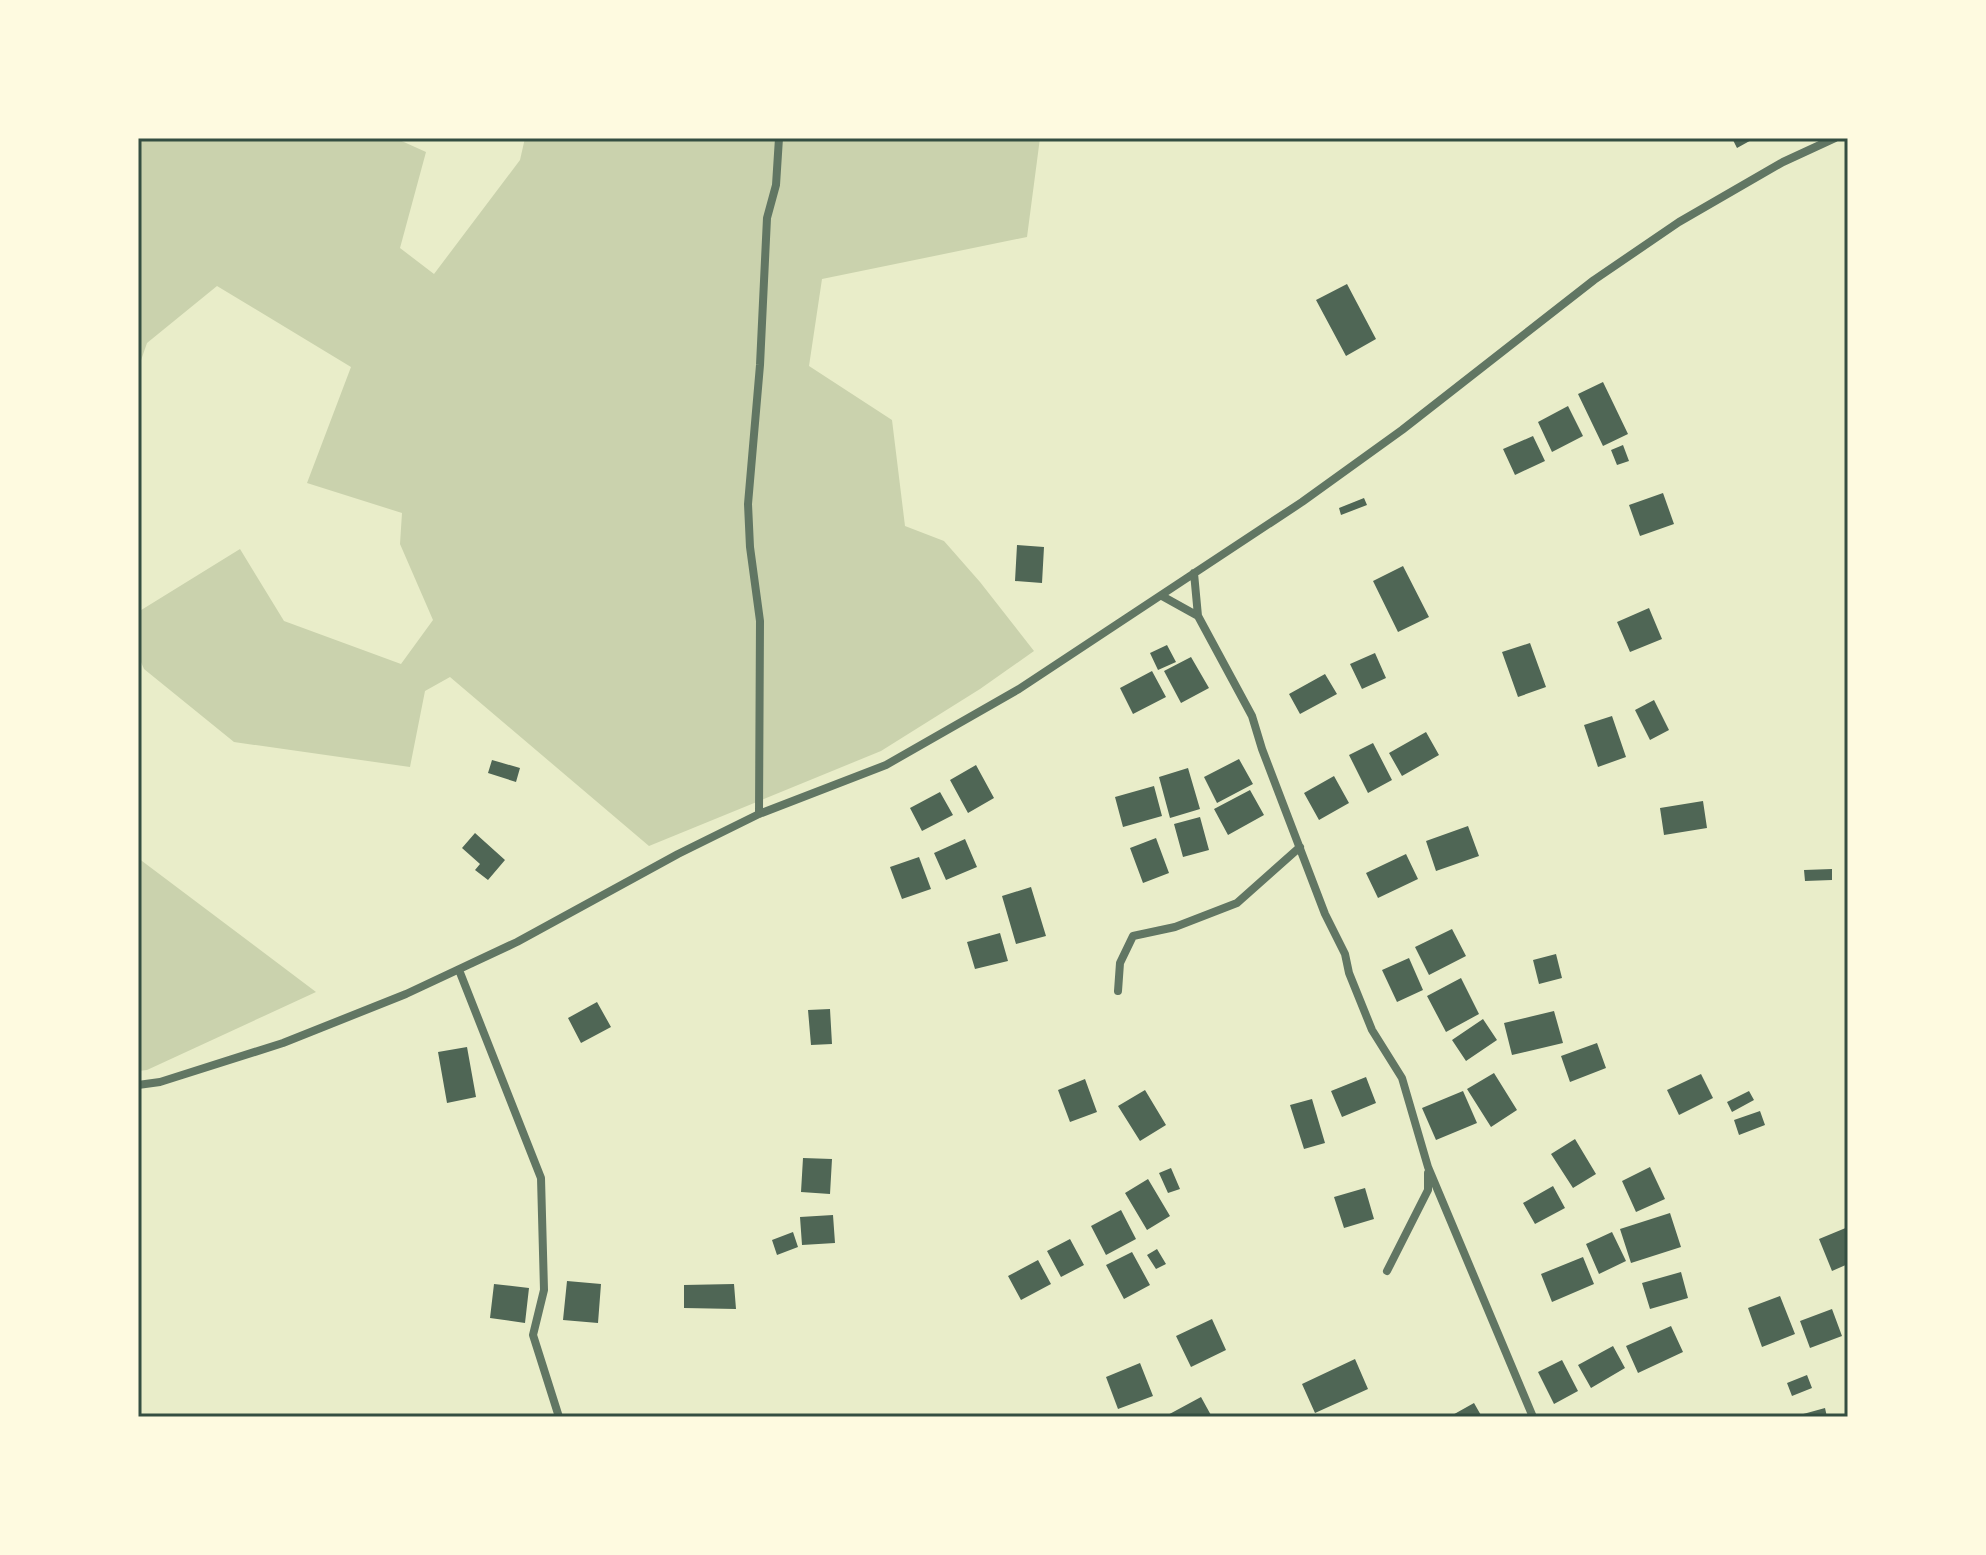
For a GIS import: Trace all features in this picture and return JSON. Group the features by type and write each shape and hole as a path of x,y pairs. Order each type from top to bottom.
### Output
{"street":[{"path":"759,814 760,621 748,504 760,365 767,218 776,185 779,138"},
{"path":"138,1085 160,1082 283,1043 406,994 517,942 678,854 759,814 886,765 1019,689 1302,502 1402,430 1594,280 1679,222 1783,162 1835,138"},
{"path":"1194,573 1198,616 1252,716 1325,914 1345,954 1349,973 1372,1030 1402,1078 1428,1167 1533,1417"},
{"path":"1162,596 1198,616"},
{"path":"1118,991 1120,963 1133,936 1175,927 1237,903 1300,847"},
{"path":"459,970 541,1178 544,1290 533,1335 559,1417"},
{"path":"1387,1271 1428,1190 1428,1167"}],"green space":[{"path":"138,138 395,138 426,152 400,248 434,274 520,160 525,138 1040,138 1027,237 822,279 809,366 892,420 905,526 944,541 1034,651 881,751 649,846 450,677 425,691 410,767 234,742 144,669 138,655 138,612 240,549 284,621 401,664 433,620 400,544 402,513 307,483 351,367 217,286 147,343 138,369"},
{"path":"138,858 316,992 147,1070 138,1071"}],"building":[{"path":"1732,138 1755,138 1737,148"},
{"path":"1347,284 1376,339 1346,356 1316,300"},
{"path":"1603,382 1628,434 1603,446 1578,394"},
{"path":"1568,406 1583,436 1552,452 1538,422"},
{"path":"1533,436 1545,461 1515,475 1503,449"},
{"path":"1623,445 1629,461 1617,465 1611,450"},
{"path":"1663,493 1674,524 1640,536 1629,505"},
{"path":"1364,498 1367,505 1341,515 1339,508"},
{"path":"1017,545 1044,547 1042,583 1015,581"},
{"path":"1403,566 1429,617 1398,632 1373,581"},
{"path":"1649,608 1662,639 1630,652 1617,622"},
{"path":"1530,643 1546,687 1518,697 1502,652"},
{"path":"1167,645 1176,662 1158,670 1150,653"},
{"path":"1375,653 1386,678 1362,689 1350,664"},
{"path":"1191,657 1209,688 1181,703 1164,671"},
{"path":"1152,671 1166,697 1133,714 1120,688"},
{"path":"1325,674 1337,694 1300,714 1289,694"},
{"path":"1654,700 1669,730 1650,740 1635,710"},
{"path":"1612,716 1626,757 1598,767 1584,725"},
{"path":"1426,732 1439,755 1402,776 1389,753"},
{"path":"1373,743 1392,780 1368,793 1349,755"},
{"path":"1239,759 1253,784 1217,803 1204,777"},
{"path":"492,760 520,768 516,782 488,773"},
{"path":"976,765 994,798 968,813 950,780"},
{"path":"1188,768 1200,809 1170,818 1159,777"},
{"path":"1334,776 1349,803 1319,820 1304,793"},
{"path":"1154,786 1162,816 1123,827 1115,797"},
{"path":"1250,790 1264,815 1228,835 1214,809"},
{"path":"940,792 953,815 922,831 910,808"},
{"path":"1703,801 1707,828 1664,835 1660,808"},
{"path":"1200,817 1209,850 1183,857 1174,824"},
{"path":"1468,826 1479,856 1436,871 1426,841"},
{"path":"475,833 505,860 488,880 475,870 480,864 462,848"},
{"path":"1156,838 1169,873 1143,883 1130,848"},
{"path":"965,839 977,867 946,880 934,853"},
{"path":"1406,854 1418,879 1378,898 1366,873"},
{"path":"919,857 931,889 902,899 890,867"},
{"path":"1832,869 1832,880 1805,881 1804,870"},
{"path":"1031,887 1046,936 1016,944 1002,896"},
{"path":"1452,929 1466,956 1429,975 1415,947"},
{"path":"1000,933 1008,961 975,969 967,942"},
{"path":"1556,954 1562,978 1539,984 1533,960"},
{"path":"1409,958 1423,990 1397,1002 1382,970"},
{"path":"1461,978 1479,1014 1446,1032 1427,996"},
{"path":"597,1002 611,1027 581,1043 568,1018"},
{"path":"830,1009 832,1044 811,1045 808,1010"},
{"path":"1554,1011 1563,1043 1512,1055 1504,1023"},
{"path":"1483,1019 1497,1040 1466,1061 1452,1040"},
{"path":"1597,1043 1606,1068 1570,1082 1561,1056"},
{"path":"467,1047 476,1097 447,1103 438,1052"},
{"path":"1494,1073 1517,1110 1491,1127 1467,1089"},
{"path":"1701,1074 1713,1098 1679,1115 1667,1090"},
{"path":"1366,1077 1376,1103 1342,1117 1331,1091"},
{"path":"1085,1079 1097,1112 1070,1122 1058,1090"},
{"path":"1145,1090 1166,1125 1140,1141 1118,1106"},
{"path":"1463,1091 1477,1123 1436,1140 1422,1108"},
{"path":"1749,1091 1754,1100 1732,1112 1727,1102"},
{"path":"1312,1099 1325,1143 1304,1149 1290,1105"},
{"path":"1760,1111 1765,1125 1739,1135 1734,1120"},
{"path":"1575,1139 1596,1174 1573,1188 1551,1154"},
{"path":"803,1158 832,1159 830,1194 801,1192"},
{"path":"1650,1167 1665,1199 1636,1212 1622,1181"},
{"path":"1171,1168 1180,1189 1168,1193 1159,1173"},
{"path":"1148,1179 1170,1216 1147,1230 1125,1193"},
{"path":"1553,1186 1565,1208 1535,1224 1523,1203"},
{"path":"1365,1188 1374,1219 1344,1228 1334,1197"},
{"path":"1121,1210 1136,1239 1106,1255 1091,1226"},
{"path":"1670,1213 1681,1247 1631,1263 1620,1229"},
{"path":"833,1215 835,1243 802,1245 800,1217"},
{"path":"1848,1227 1848,1264 1832,1271 1819,1239"},
{"path":"793,1232 798,1247 777,1255 772,1240"},
{"path":"1612,1232 1626,1261 1599,1274 1586,1244"},
{"path":"1070,1239 1084,1265 1061,1277 1047,1251"},
{"path":"1157,1249 1166,1264 1156,1269 1147,1255"},
{"path":"1132,1252 1150,1285 1124,1299 1106,1265"},
{"path":"1583,1257 1594,1284 1552,1302 1541,1274"},
{"path":"1038,1260 1051,1284 1021,1300 1008,1276"},
{"path":"1681,1272 1688,1298 1650,1309 1642,1283"},
{"path":"567,1281 601,1284 598,1323 563,1320"},
{"path":"494,1284 529,1288 525,1323 490,1318"},
{"path":"734,1284 736,1309 684,1308 684,1285"},
{"path":"1780,1296 1795,1334 1762,1347 1748,1308"},
{"path":"1832,1309 1842,1336 1810,1348 1800,1321"},
{"path":"1212,1319 1226,1350 1191,1367 1176,1336"},
{"path":"1671,1326 1683,1352 1638,1373 1626,1346"},
{"path":"1613,1346 1625,1368 1591,1388 1578,1365"},
{"path":"1355,1359 1368,1389 1315,1413 1302,1384"},
{"path":"1562,1360 1578,1391 1554,1404 1538,1372"},
{"path":"1140,1363 1153,1396 1118,1409 1106,1377"},
{"path":"1807,1375 1812,1388 1792,1396 1787,1383"},
{"path":"1201,1397 1212,1417 1164,1417"},
{"path":"1474,1403 1482,1417 1449,1417"},
{"path":"1825,1408 1827,1417 1796,1417 1796,1416"}]}
